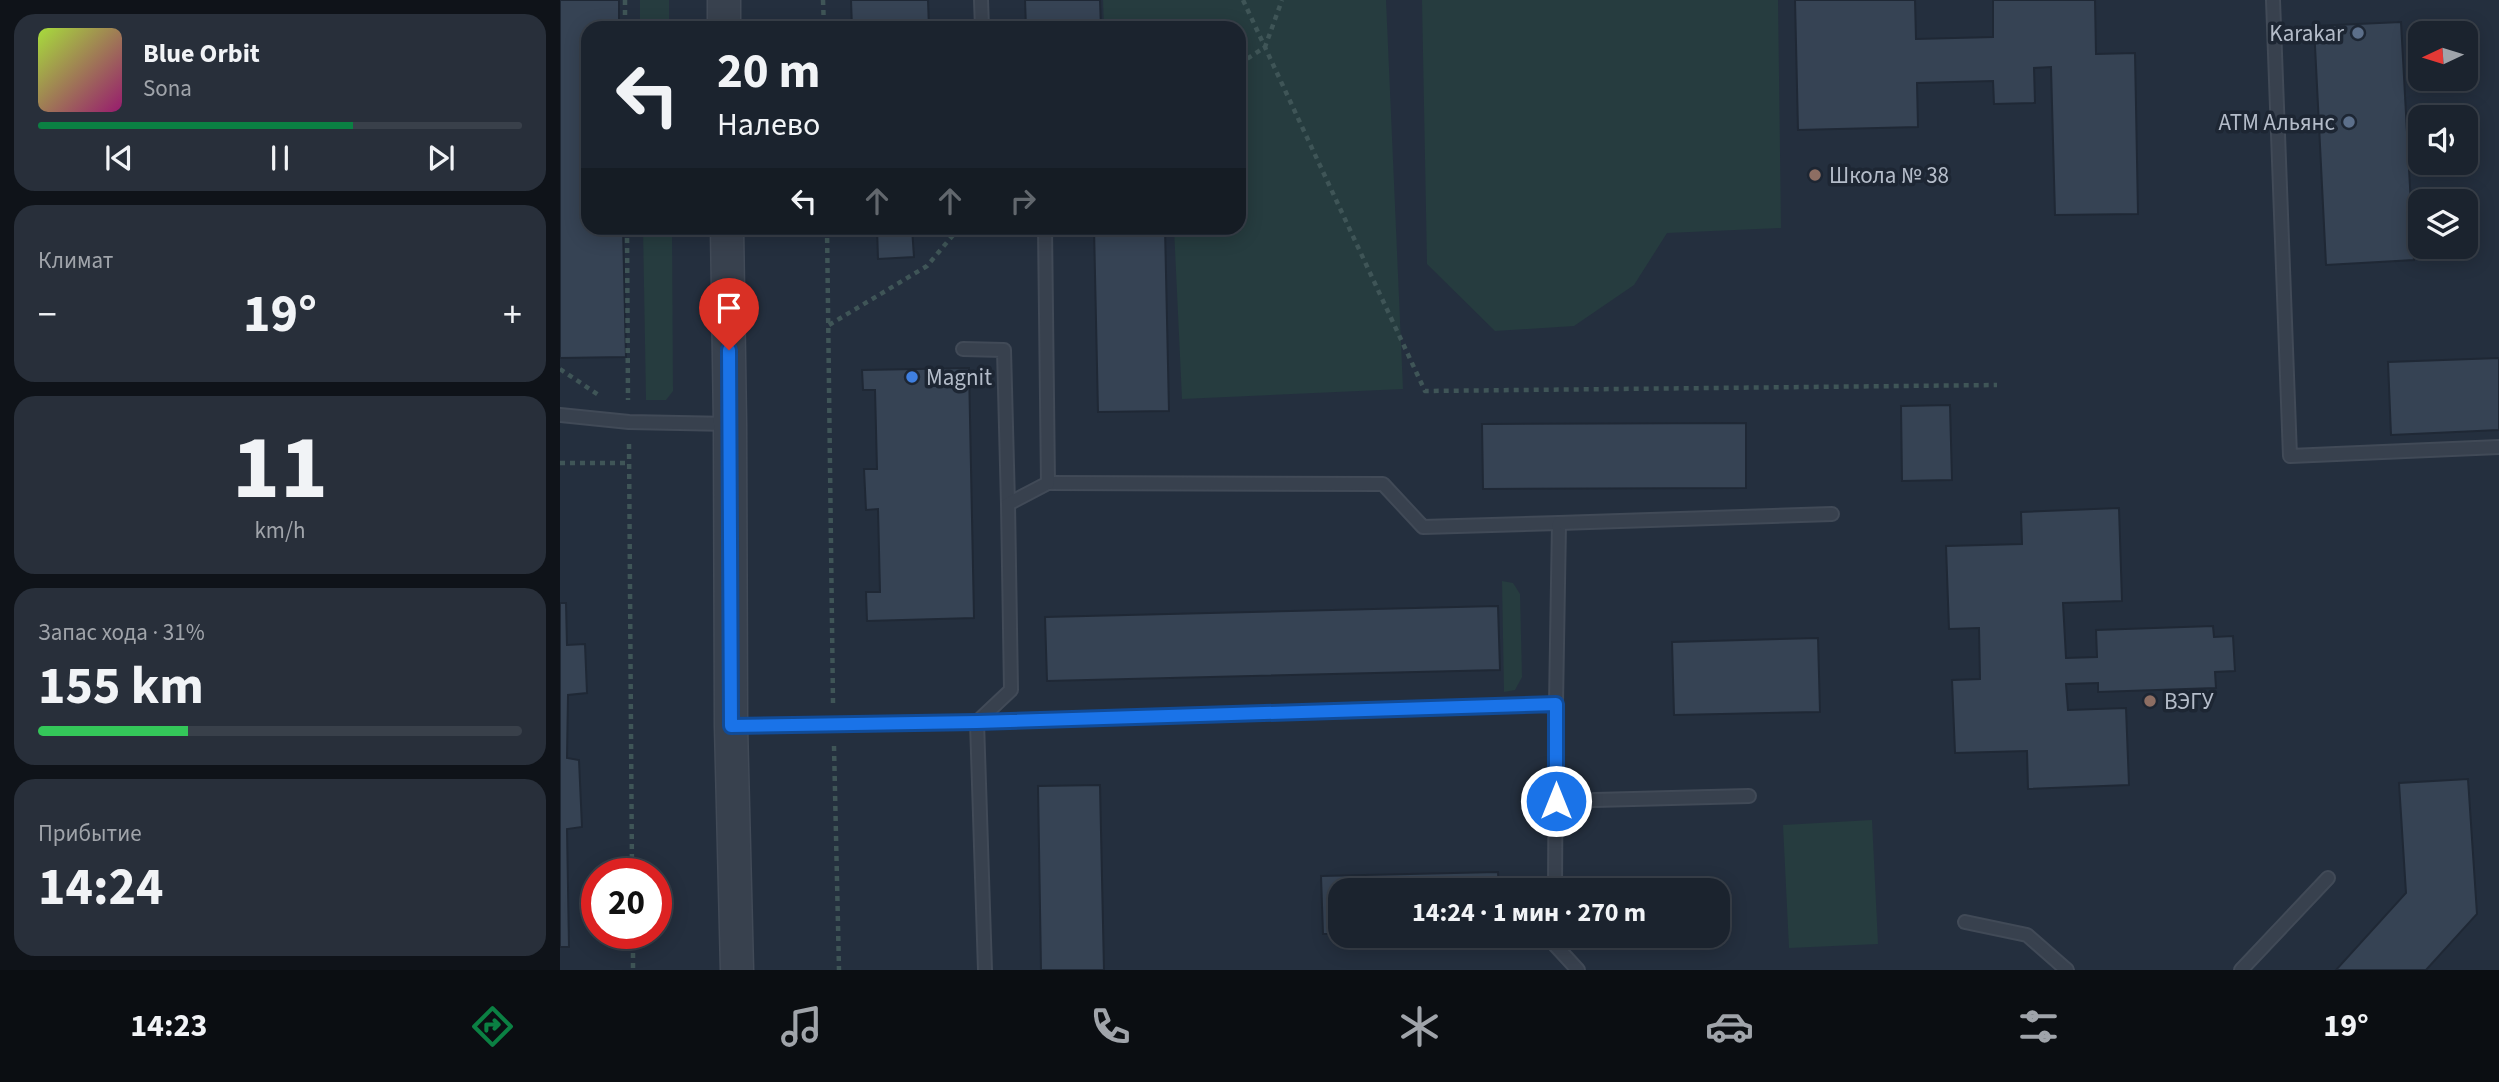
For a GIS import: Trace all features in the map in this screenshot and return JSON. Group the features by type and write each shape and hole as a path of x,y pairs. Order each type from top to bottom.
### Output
{"street":[{"path":"724,0 724,21"},
{"path":"727,235 731,726 737,970"}],"lane":[{"path":"981,0 982,21"},
{"path":"2273,0 2290,456 2499,447"},
{"path":"1045,235 1048,483"},
{"path":"963,349 1004,350 1011,690 977,722 985,970"},
{"path":"560,415 730,424"},
{"path":"1008,504 1048,483 1383,484 1423,527 1832,514"},
{"path":"1555,878 1559,523"},
{"path":"731,726 977,722 1556,704"},
{"path":"1556,801 1749,796"},
{"path":"2241,970 2328,877"},
{"path":"1965,922 2027,935 2067,970"},
{"path":"1558,948 1578,970"}],"path":[{"path":"625,0 625,21"},
{"path":"823,0 824,21"},
{"path":"1242,0 1425,391 1997,385"},
{"path":"1246,59 1265,47 1282,0"},
{"path":"627,235 632,858"},
{"path":"827,235 839,970"},
{"path":"828,326 927,266 953,235"},
{"path":"560,369 629,418"},
{"path":"560,463 629,463"},
{"path":"633,949 634,970"}],"green space":[{"path":"640,0 669,0 669,21 640,21"},
{"path":"1103,0 1386,0 1403,389 1182,399 1174,235 1246,235 1246,21 1104,21"},
{"path":"1422,0 1778,0 1781,228 1667,233 1634,285 1574,326 1495,331 1427,264"},
{"path":"643,235 672,235 673,391 666,400 646,400"},
{"path":"1502,581 1513,583 1520,594 1522,677 1515,690 1504,692"},
{"path":"1872,820 1878,944 1789,948 1783,825"}],"building":[{"path":"560,0 619,0 619,21 581,21 581,235 623,235 626,357 560,358"},
{"path":"851,0 928,0 929,21 852,21"},
{"path":"1025,0 1100,0 1101,21 1026,21"},
{"path":"1795,0 1915,0 1916,39 1993,37 1993,0 2095,0 2096,54 2135,53 2138,214 2055,215 2051,67 2034,68 2035,103 1994,104 1993,81 1917,83 1918,127 1798,130"},
{"path":"2401,22 2410,189 2408,189 2408,259 2414,260 2326,265 2314,26"},
{"path":"877,235 912,235 914,257 878,259"},
{"path":"1094,235 1165,235 1169,411 1098,412"},
{"path":"2499,358 2499,430 2391,435 2388,362"},
{"path":"969,368 974,618 867,621 866,592 880,592 878,509 866,510 864,469 877,469 875,390 863,390 862,370"},
{"path":"1950,405 1952,480 1902,481 1901,406"},
{"path":"1746,423 1746,488 1483,489 1482,424"},
{"path":"2119,508 2122,601 2063,603 2066,658 2097,657 2096,630 2213,626 2214,637 2233,636 2235,671 2215,672 2216,688 2098,692 2098,683 2066,684 2068,710 2126,708 2129,785 2028,789 2027,751 1955,753 1952,680 1980,679 1979,628 1949,629 1946,546 2022,544 2021,512"},
{"path":"560,603 566,603 567,645 585,644 587,693 568,695 567,758 579,760 582,827 567,829 569,947 560,947"},
{"path":"1498,606 1500,670 1047,681 1045,617"},
{"path":"1818,638 1820,712 1674,715 1672,642"},
{"path":"2468,779 2477,914 2426,970 2336,970 2406,893 2399,783"},
{"path":"1100,785 1104,970 1041,970 1038,786"},
{"path":"1498,872 1498,878 1328,878 1328,934 1323,934 1321,876"}],"place":[{"name":"Karakar","path":"2358,33"},
{"name":"АТМ Альянс","path":"2349,122"},
{"name":"Школа № 38","path":"1815,175"},
{"name":"Magnit","path":"912,377"},
{"name":"ВЭГУ","path":"2150,701"}],"route":[{"path":"729,350 731,726 977,722 1556,704 1556,801"}]}
